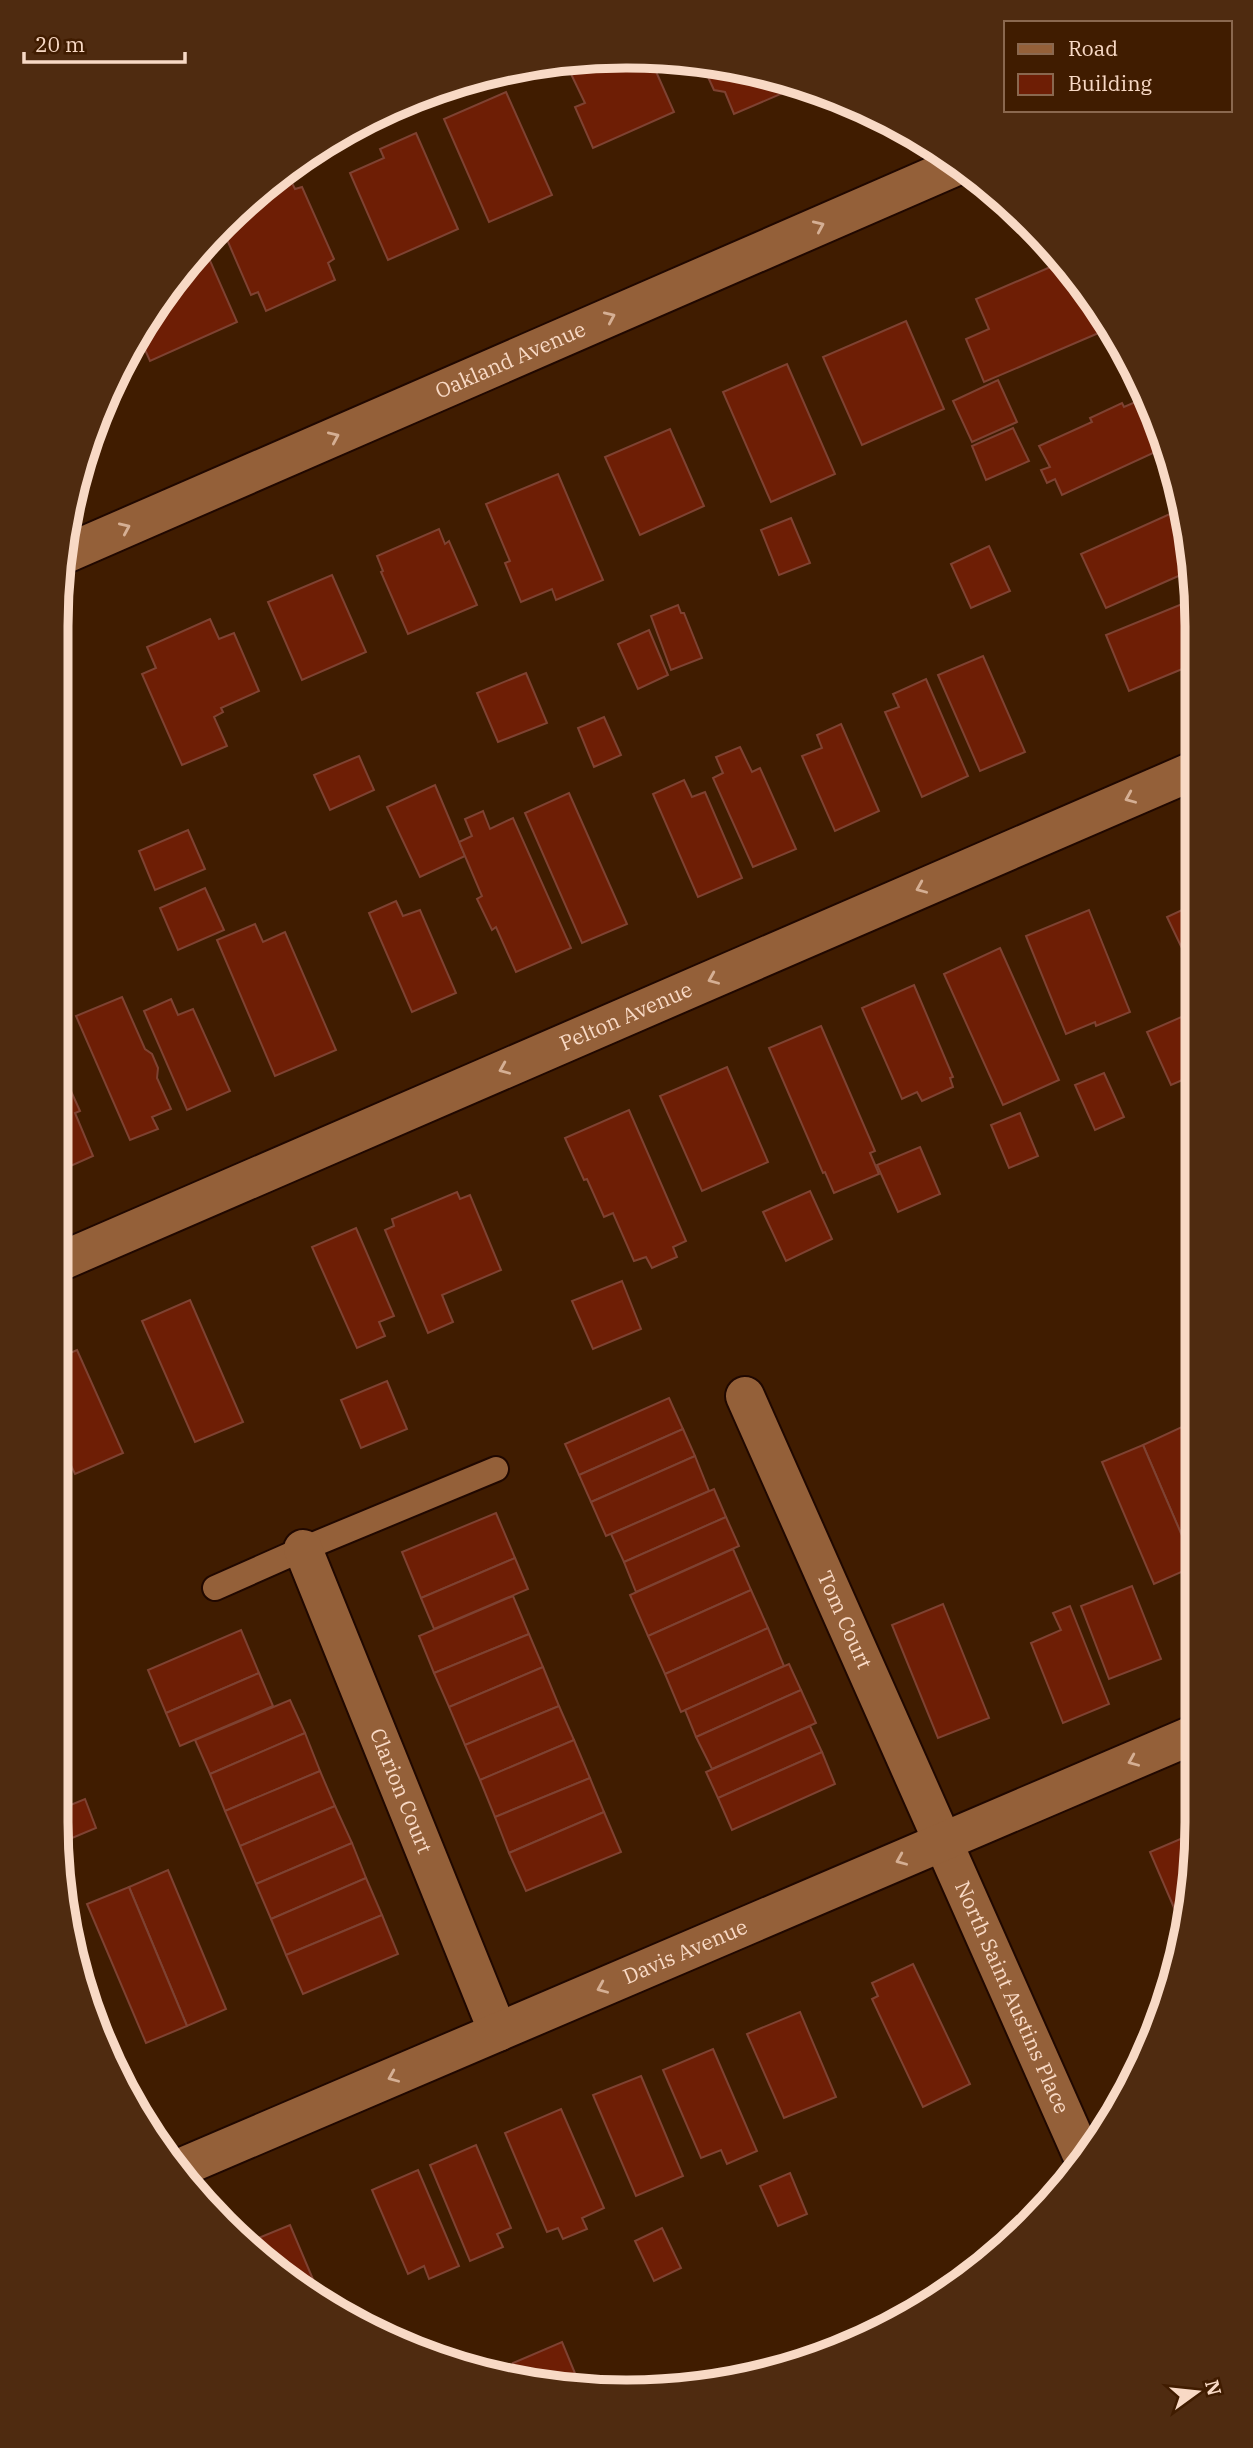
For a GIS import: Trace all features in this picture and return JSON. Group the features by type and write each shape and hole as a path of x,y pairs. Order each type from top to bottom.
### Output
{"street":[{"name":"Oakland Avenue","path":"74,550 948,170"},
{"name":"Pelton Avenue","path":"68,1258 1185,774"},
{"name":"Tom Court","path":"745,1396 942,1843"},
{"name":"Clarion Court","path":"303,1549 498,2032"},
{"name":"Davis Avenue","path":"187,2165 1185,1738"},
{"name":"North Saint Austins Place","path":"942,1843 1079,2148"}],"lane":[{"path":"215,1588 496,1469"}],"building":[{"path":"590,69 655,69 674,112 593,148 575,107 585,103 571,74"},
{"path":"707,74 786,92 734,114 725,92 714,90"},
{"path":"506,92 552,195 489,222 444,119"},
{"path":"416,133 458,229 388,260 350,173 384,158 380,149"},
{"path":"291,181 295,189 302,187 334,259 328,263 335,280 266,311 258,292 251,295 226,238 258,207"},
{"path":"208,257 237,322 150,361 143,346 162,316"},
{"path":"1052,266 1101,332 984,382 966,339 989,329 976,299"},
{"path":"906,321 944,409 862,445 823,357"},
{"path":"787,364 835,474 771,502 723,392"},
{"path":"998,380 1017,422 972,442 953,401"},
{"path":"1137,401 1156,451 1062,495 1055,479 1047,483 1041,470 1050,467 1039,446 1092,422 1090,418 1122,403 1124,407"},
{"path":"1013,428 1029,461 986,480 972,446"},
{"path":"670,429 704,506 640,535 605,457"},
{"path":"558,474 603,580 556,600 552,589 521,602 505,563 510,561 486,504"},
{"path":"1173,513 1182,574 1106,608 1081,554"},
{"path":"791,518 810,563 779,575 761,530"},
{"path":"439,529 445,544 449,541 477,605 408,634 381,572 383,571 377,556"},
{"path":"989,546 1010,591 971,608 951,564"},
{"path":"332,575 366,652 302,680 268,602"},
{"path":"1184,603 1185,668 1129,691 1106,635"},
{"path":"678,605 681,613 684,613 702,658 671,670 651,616"},
{"path":"210,619 219,639 234,633 259,691 221,708 223,712 214,717 227,746 182,765 142,674 156,668 147,647"},
{"path":"649,630 668,675 638,689 618,644"},
{"path":"983,656 1025,752 980,771 938,675"},
{"path":"526,673 547,723 498,742 477,693"},
{"path":"926,679 968,776 922,797 885,712 899,707 893,694"},
{"path":"604,717 621,755 594,767 578,728"},
{"path":"841,724 879,811 835,831 802,756 822,748 817,735"},
{"path":"740,747 752,772 760,768 796,849 753,867 713,778 723,773 716,757"},
{"path":"359,756 374,790 330,810 314,775"},
{"path":"684,780 692,797 705,792 742,878 698,897 653,794"},
{"path":"435,785 465,856 420,877 387,807"},
{"path":"569,793 627,924 582,943 525,813"},
{"path":"483,811 490,829 513,818 571,948 516,972 496,927 492,930 477,899 482,896 459,842 472,836 465,819"},
{"path":"188,830 205,869 155,890 139,851"},
{"path":"205,888 224,930 178,950 160,908"},
{"path":"396,901 403,916 420,910 456,993 412,1012 369,913"},
{"path":"1185,909 1185,955 1167,917"},
{"path":"1089,910 1130,1012 1096,1026 1095,1022 1066,1034 1026,936"},
{"path":"255,924 263,942 285,932 336,1050 275,1076 217,940"},
{"path":"1000,948 1059,1080 1003,1105 944,974"},
{"path":"914,985 953,1077 950,1078 953,1087 922,1101 917,1092 902,1099 862,1008"},
{"path":"122,997 145,1049 152,1054 158,1068 157,1078 171,1109 152,1117 158,1129 130,1140 76,1016"},
{"path":"171,999 178,1015 193,1009 230,1091 187,1110 144,1011"},
{"path":"1185,1015 1185,1079 1171,1085 1147,1032"},
{"path":"821,1026 875,1151 870,1153 879,1174 834,1193 769,1048"},
{"path":"727,1067 768,1162 702,1191 660,1096"},
{"path":"1104,1073 1124,1117 1095,1130 1075,1085"},
{"path":"68,1084 80,1111 75,1113 93,1156 68,1167"},
{"path":"629,1110 686,1241 673,1247 677,1257 652,1268 646,1257 634,1261 613,1213 604,1217 565,1138"},
{"path":"1020,1113 1038,1156 1009,1168 991,1125"},
{"path":"920,1147 940,1194 898,1212 877,1165"},
{"path":"810,1191 832,1239 786,1261 763,1212"},
{"path":"457,1192 460,1199 470,1195 501,1270 442,1295 453,1322 428,1333 385,1230 394,1226 392,1219"},
{"path":"356,1228 394,1316 379,1322 385,1336 357,1348 312,1247"},
{"path":"622,1281 641,1329 593,1349 572,1301"},
{"path":"190,1300 243,1422 195,1442 142,1321"},
{"path":"77,1350 123,1453 75,1474 68,1459 68,1354"},
{"path":"387,1381 407,1429 361,1448 341,1400"},
{"path":"669,1398 683,1429 579,1475 565,1444"},
{"path":"1184,1426 1185,1428 1185,1543 1143,1445"},
{"path":"683,1429 695,1456 591,1502 579,1475"},
{"path":"1143,1445 1185,1543 1185,1570 1154,1584 1102,1462"},
{"path":"695,1456 709,1491 606,1536 591,1502"},
{"path":"714,1489 726,1517 624,1562 611,1534"},
{"path":"496,1513 515,1558 421,1598 402,1552"},
{"path":"726,1517 739,1546 636,1592 624,1562"},
{"path":"733,1549 751,1590 648,1636 630,1595"},
{"path":"515,1558 528,1589 434,1629 421,1598"},
{"path":"1132,1586 1161,1659 1109,1679 1081,1606"},
{"path":"751,1590 768,1628 665,1674 648,1636"},
{"path":"513,1596 529,1634 434,1673 419,1636"},
{"path":"943,1604 989,1718 938,1738 892,1625"},
{"path":"1070,1606 1109,1704 1063,1723 1031,1643 1061,1630 1053,1613"},
{"path":"768,1628 784,1666 681,1712 665,1674"},
{"path":"241,1630 259,1673 166,1713 148,1670"},
{"path":"529,1634 543,1667 449,1707 434,1673"},
{"path":"789,1664 801,1690 696,1737 685,1710"},
{"path":"543,1667 559,1706 465,1745 449,1707"},
{"path":"259,1673 273,1706 180,1746 166,1713"},
{"path":"801,1690 816,1723 712,1769 696,1737"},
{"path":"290,1700 305,1733 210,1774 195,1740"},
{"path":"559,1706 574,1740 480,1780 465,1745"},
{"path":"810,1726 822,1752 718,1798 706,1772"},
{"path":"305,1733 320,1771 225,1811 210,1774"},
{"path":"574,1740 590,1778 495,1817 480,1780"},
{"path":"822,1752 835,1784 732,1830 718,1798"},
{"path":"320,1771 335,1806 240,1846 225,1811"},
{"path":"590,1778 604,1812 509,1853 495,1817"},
{"path":"85,1799 96,1828 68,1839 68,1806"},
{"path":"335,1806 352,1843 256,1884 240,1846"},
{"path":"604,1812 621,1852 526,1891 509,1853"},
{"path":"1185,1837 1177,1914 1150,1852"},
{"path":"352,1843 366,1878 271,1919 256,1884"},
{"path":"168,1870 226,2009 187,2026 129,1887"},
{"path":"366,1878 382,1915 286,1955 271,1919"},
{"path":"129,1887 187,2026 146,2043 87,1904"},
{"path":"382,1915 398,1954 303,1994 286,1955"},
{"path":"913,1964 970,2084 923,2107 872,1999 878,1996 872,1983"},
{"path":"800,2012 836,2097 784,2118 747,2034"},
{"path":"713,2049 757,2151 727,2164 721,2150 701,2158 663,2070"},
{"path":"641,2076 683,2176 636,2196 593,2095"},
{"path":"561,2109 604,2208 582,2218 587,2229 563,2239 558,2228 547,2232 505,2133"},
{"path":"476,2145 511,2228 497,2234 503,2247 470,2261 430,2165"},
{"path":"418,2170 459,2266 429,2279 424,2266 408,2274 372,2190"},
{"path":"790,2173 807,2214 778,2226 760,2186"},
{"path":"290,2225 316,2286 287,2264 256,2239"},
{"path":"662,2228 681,2268 654,2281 635,2241"},
{"path":"562,2342 577,2378 515,2368 513,2363"}]}
